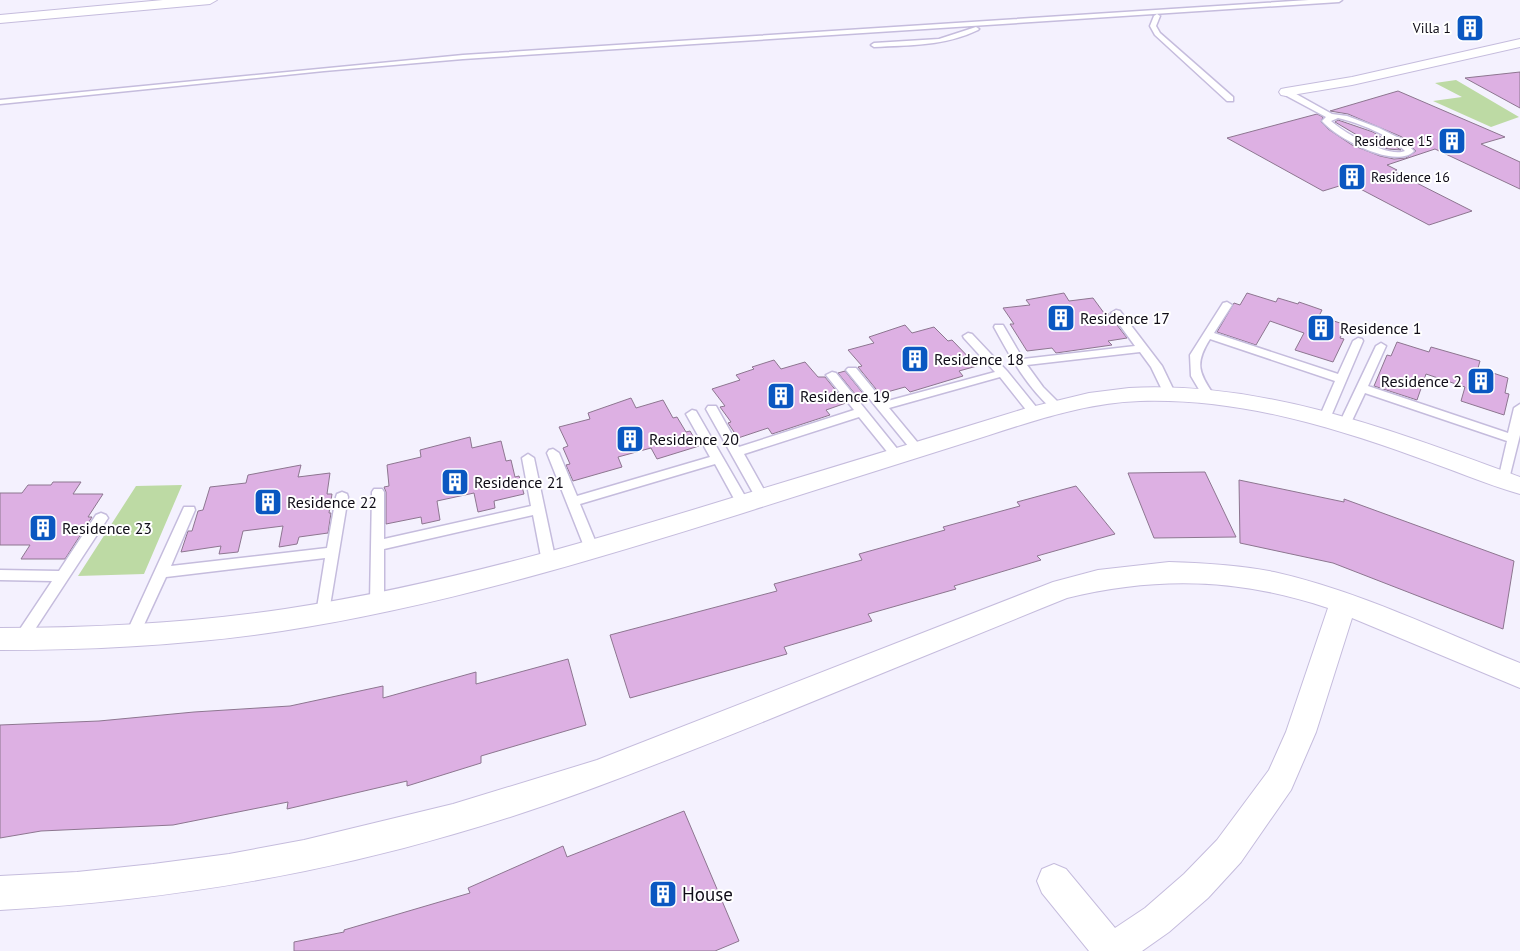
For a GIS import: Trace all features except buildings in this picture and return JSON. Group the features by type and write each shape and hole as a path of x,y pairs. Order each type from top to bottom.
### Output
{"main road":[{"path":"2,17 126,0"},
{"path":"2,17 210,0"}],"street":[{"path":"1286,92 1352,81 1518,45"},
{"path":"10,639 132,636 209,629 323,614 377,603 592,550 1046,410 1115,396 1170,393 1208,395 1280,406 1335,421 1512,483"},
{"path":"0,893 118,885 184,877 368,843 449,822 526,799 600,773 1062,589 1090,581 1149,572 1213,573 1281,583 1315,592 1520,676"},
{"path":"1054,881 1111,951 1157,920 1196,886 1229,851 1280,780 1301,732 1343,603"}],"lane":[{"path":"0,102 252,76 463,57 1339,0"},
{"path":"0,108 461,64 1156,16 1265,5"},
{"path":"1156,16 1157,18 1153,24 1154,30 1180,54 1197,60 1205,66 1208,72 1205,77 1230,99"},
{"path":"874,45 949,39 962,36 976,29"},
{"path":"1286,92 1331,117 1353,119 1404,144 1410,151 1400,155 1381,152 1328,124 1326,121 1331,117"},
{"path":"1208,395 1196,376 1194,362 1198,349 1227,305"},
{"path":"1116,313 1156,366 1170,393"},
{"path":"999,327 1046,410"},
{"path":"1208,335 1341,379"},
{"path":"968,336 1003,373 1046,410"},
{"path":"1335,421 1341,379 1358,341"},
{"path":"1335,421 1361,388 1381,346"},
{"path":"1019,363 1142,348"},
{"path":"852,370 882,406 907,453"},
{"path":"882,406 1003,373"},
{"path":"832,375 862,412 907,453"},
{"path":"1361,388 1513,439"},
{"path":"1512,483 1513,439 1520,408"},
{"path":"712,409 736,452 752,500"},
{"path":"736,452 862,412"},
{"path":"692,414 718,459 752,500"},
{"path":"553,453 592,550"},
{"path":"528,458 549,562"},
{"path":"573,502 718,459"},
{"path":"377,603 378,492"},
{"path":"323,614 342,496"},
{"path":"377,546 539,508"},
{"path":"132,636 189,510"},
{"path":"10,639 63,576 102,518"},
{"path":"161,572 333,552"},
{"path":"0,575 63,576"}],"green space":[{"path":"1456,80 1519,117 1491,127 1433,101 1462,97 1435,83"},
{"path":"182,485 144,574 78,576 136,486"}],"place":[{"name":"Villa 1","path":"1470,28"},
{"name":"Residence 15","path":"1452,141"},
{"name":"Residence 16","path":"1352,177"},
{"name":"Residence 17","path":"1061,318"},
{"name":"Residence 1","path":"1321,328"},
{"name":"Residence 18","path":"915,359"},
{"name":"Residence 2","path":"1481,381"},
{"name":"Residence 19","path":"781,396"},
{"name":"Residence 20","path":"630,439"},
{"name":"Residence 21","path":"455,482"},
{"name":"Residence 22","path":"268,502"},
{"name":"Residence 23","path":"43,528"},
{"name":"House","path":"663,894"}]}
